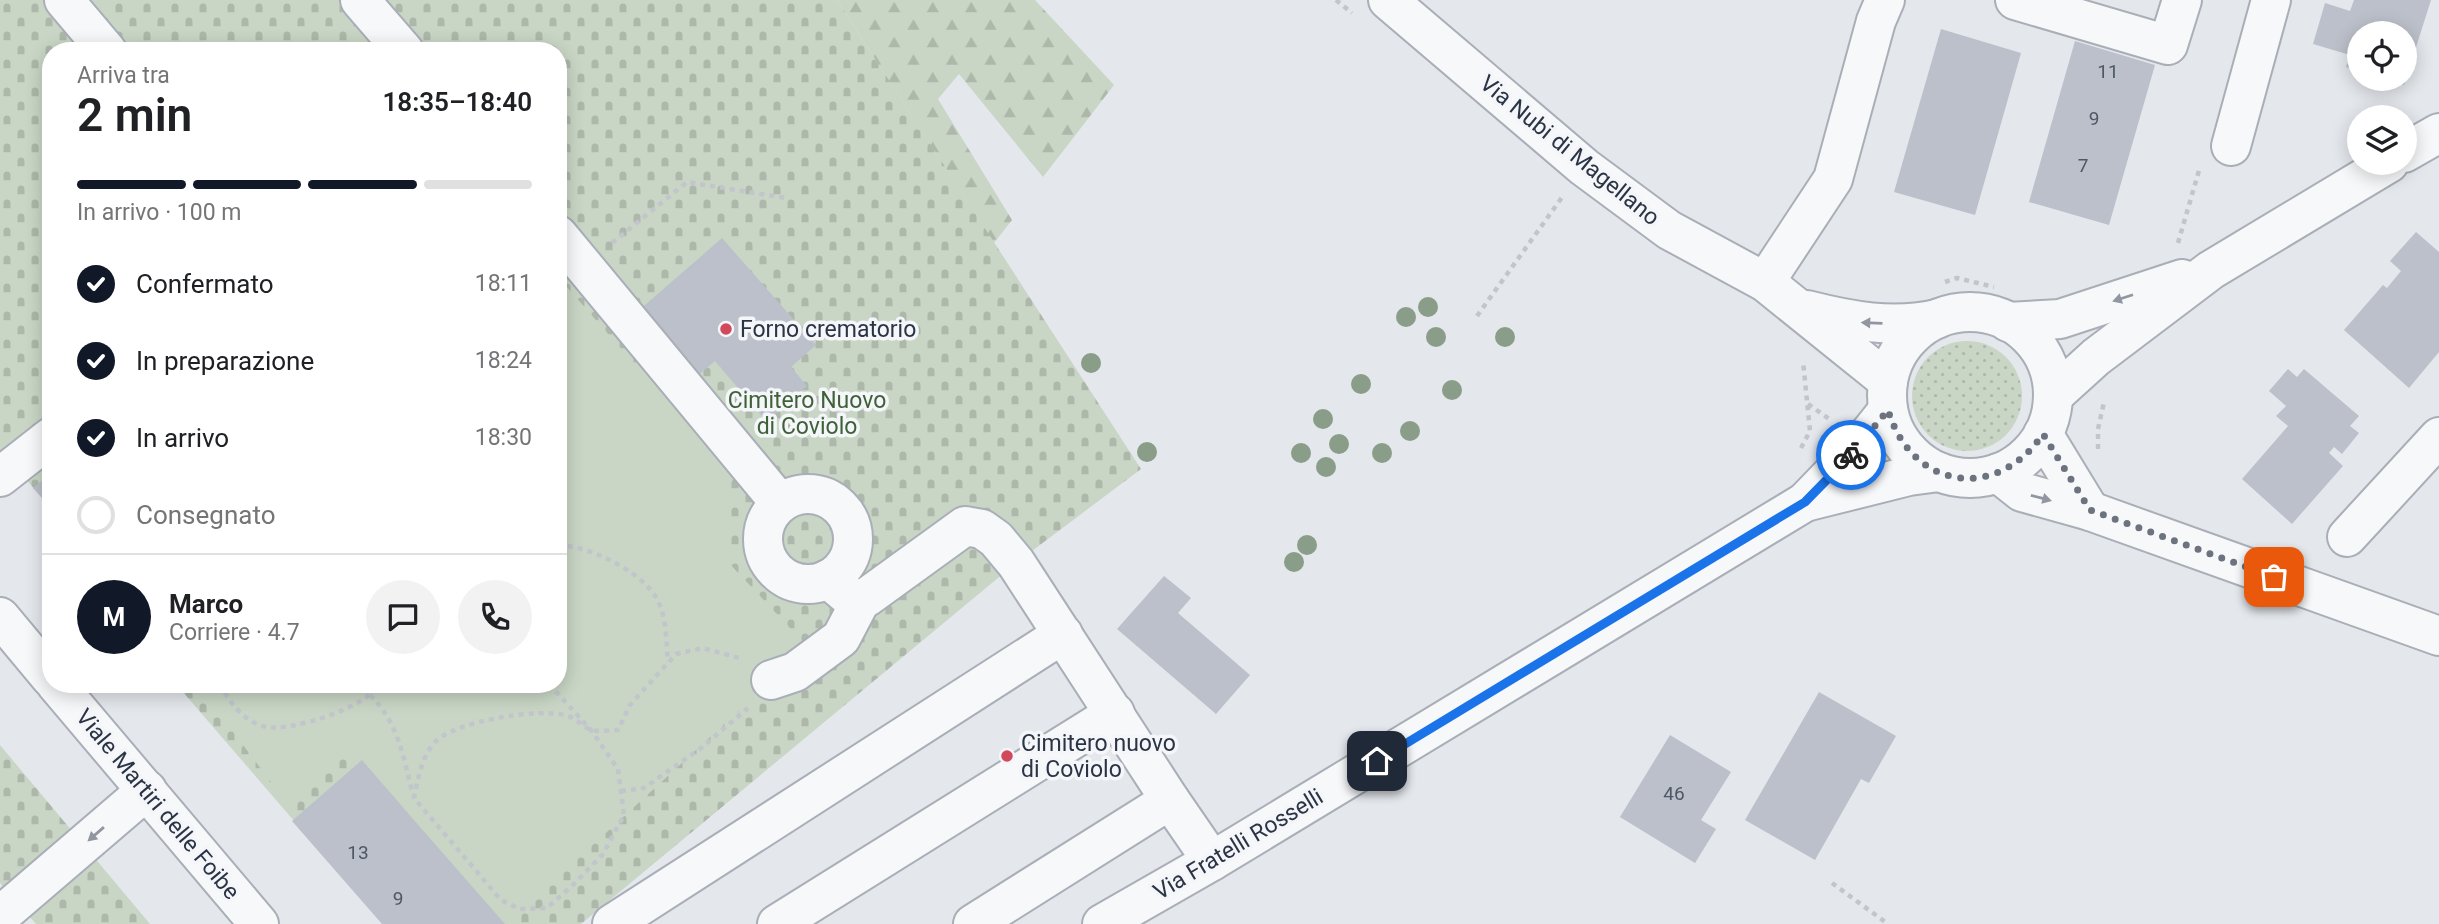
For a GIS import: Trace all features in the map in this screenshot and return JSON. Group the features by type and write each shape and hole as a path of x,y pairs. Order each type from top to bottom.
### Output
{"street":[{"path":"64,0 99,42"},
{"path":"360,0 396,42"},
{"name":"Via Nubi di Magellano","path":"1388,0 1584,167 1669,230 1765,282 1888,396"},
{"path":"1765,282 1833,179 1876,22 1885,0"},
{"path":"2015,0 2168,45 2182,0"},
{"path":"2231,146 2271,0"},
{"path":"2417,146 2439,133"},
{"name":"Via Fratelli Rosselli","path":"2053,396 2096,357 2211,270 2369,175"},
{"path":"567,246 780,503"},
{"name":"Via Fratelli Rosselli","path":"2008,322 2060,319 2211,270"},
{"name":"Via Nubi di Magellano","path":"1795,307 1854,322 1913,324 1939,318"},
{"name":"Via Fratelli Rosselli","path":"1102,924 1805,502 1860,445 1888,396 1894,361 1905,343 1920,329 1939,318 1962,312 1986,314 2008,322 2027,335 2041,353 2050,373 2053,396 2051,415 2032,451 1998,474 1958,478 1939,472 1911,454 1897,433 1888,396"},
{"path":"2043,434 2090,510"},
{"path":"2347,537 2439,438"},
{"path":"0,477 42,444"},
{"name":"Via Fratelli Rosselli","path":"1805,502 1909,476 1939,472"},
{"path":"1998,474 2022,492 2090,510 2439,636"},
{"path":"793,495 823,496 836,504 846,515 852,529 853,544 849,558 840,570 828,579 799,583 785,578 766,556 762,541 770,513 793,495"},
{"path":"828,579 853,600 867,597 965,526 982,529 996,539 1031,584 1170,800 1212,860"},
{"path":"771,680 795,672 841,638 862,598"},
{"path":"5,623 42,667"},
{"path":"612,924 1063,634"},
{"name":"Viale Martiri delle Foibe","path":"64,693 259,924"},
{"path":"778,924 1115,713"},
{"path":"0,916 147,790"},
{"path":"973,924 1170,800"}],"path":[{"path":"1477,316 1584,167"},
{"path":"584,266 687,182 786,198"},
{"path":"567,547 602,556 632,571 654,594 664,622 668,662"},
{"path":"414,798 421,768 435,742 455,730 496,719 544,713 569,716 591,730 618,730 630,705 676,654 703,648 743,659 772,673 770,690 701,748 645,788 621,792"},
{"path":"224,693 229,702 248,719 267,727 297,726 370,695 385,710 397,733 414,798 501,900 519,909 547,908 603,854 624,815 618,769 591,730 557,693"},
{"path":"1832,883 1888,924"}],"green space":[{"name":"Cimitero Nuovo di Coviolo","path":"0,0 837,0 1141,469 1016,563 581,924 383,924 184,693 567,693 567,42 42,42 42,498 23,476 0,494"},
{"path":"837,0 1035,0 1114,85 1043,177 959,74 938,99 1012,220 994,243"},
{"path":"567,287 727,469 725,559 808,647 507,924 499,924 341,754 286,802 204,693 567,693"},
{"path":"1967,341 1988,345 2006,357 2018,375 2022,396 2018,417 2006,435 1988,447 1967,451 1946,447 1928,435 1916,417 1912,396 1916,375 1928,357 1946,345"},
{"path":"0,745 150,924 36,924 0,883"}],"building":[{"path":"2354,0 2431,0 2417,44 2417,21 2347,21 2347,54 2313,44 2325,3 2350,11"},
{"path":"1941,29 2021,53 1975,215 1894,192"},
{"path":"2075,41 2155,65 2109,225 2029,202"},
{"path":"2416,232 2439,252 2439,352 2409,388 2344,330 2383,285 2387,288 2401,271 2390,261"},
{"name":"Forno crematorio","path":"722,238 816,345 791,367 807,386 767,422 715,361 695,378 637,312"},
{"path":"2288,369 2297,377 2304,369 2359,416 2350,426 2359,433 2342,454 2334,447 2329,453 2343,466 2292,524 2242,479 2288,426 2276,416 2286,406 2269,391"},
{"path":"42,480 42,498 33,488"},
{"path":"1164,576 1191,598 1178,613 1250,675 1216,714 1117,629"},
{"path":"1819,692 1896,736 1869,783 1861,779 1815,860 1745,820"},
{"path":"1670,735 1731,772 1701,820 1716,829 1695,863 1620,817"},
{"path":"362,760 505,924 382,924 292,821"}],"way so far":[{"path":"1851,455 1888,410 1893,426 1911,454 1939,472 1958,478 1998,474 2032,451 2043,434 2090,510 2274,577"}],"place":[{"name":"Forno crematorio","path":"726,329"},
{"name":"Cimitero nuovo di Coviolo","path":"1007,756"}],"route":[{"path":"1377,761 1805,502 1851,455"}]}
